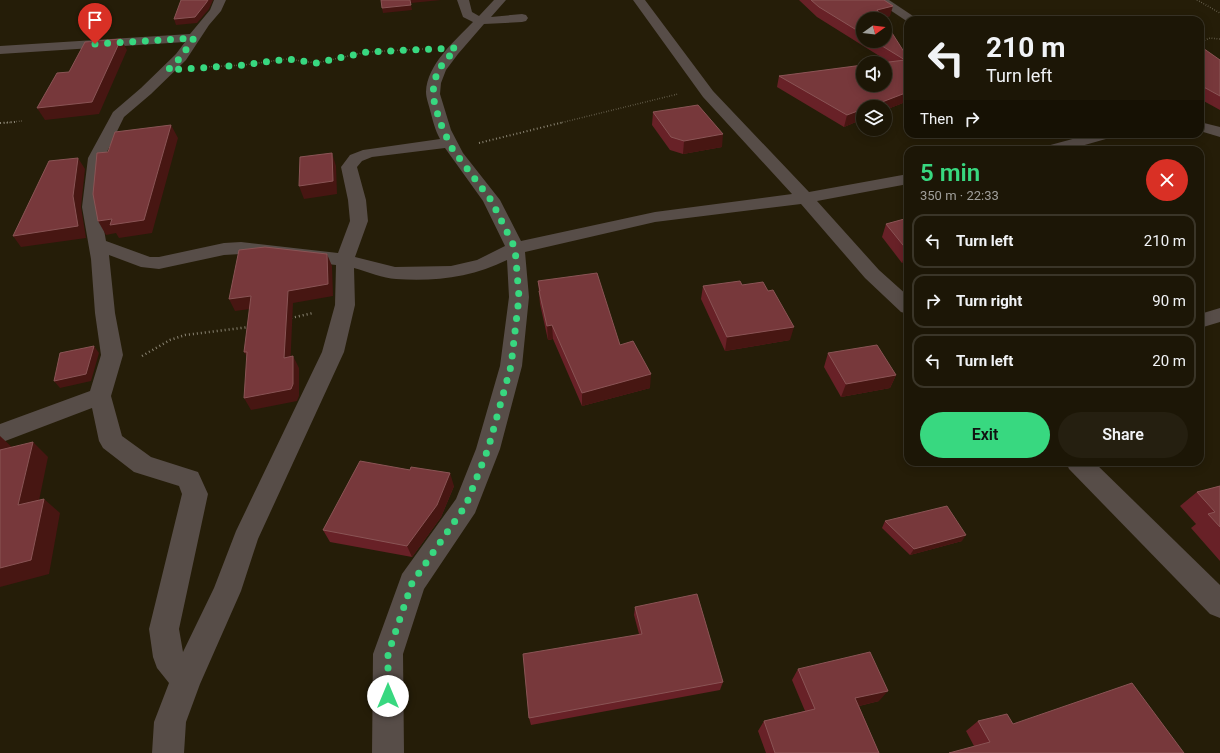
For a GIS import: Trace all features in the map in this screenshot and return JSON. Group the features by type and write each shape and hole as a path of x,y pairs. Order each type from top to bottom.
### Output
{"street":[{"path":"186,680 168,657 164,630 195,494 189,479 143,465 111,441 103,386 112,355 105,313 100,259 91,207 96,158 118,115 181,57 215,11 220,0"},
{"path":"463,0 467,14 480,21 522,18"},
{"path":"388,753 388,654 412,583 466,505 488,449 511,366 519,297 515,248 491,200 451,146 443,130 433,94 434,83 438,70 500,0"},
{"path":"639,0 704,89 805,198 872,274 904,303"},
{"path":"881,0 907,16"},
{"path":"0,50 49,42 194,38"},
{"path":"1204,127 1220,132"},
{"path":"1064,146 1093,138"},
{"path":"168,753 170,722 186,680 227,591 245,539 333,352 345,305 345,260 359,221 357,200 349,167 356,158 369,153 451,146"},
{"path":"97,244 148,263 159,263 224,249 241,248 345,260 395,273 451,272 483,264 515,248 655,217 805,198 904,180"},
{"path":"1204,320 1220,315"},
{"path":"0,434 35,420 103,386"},
{"path":"1082,466 1220,604"}],"path":[{"path":"1197,0 1220,13"},
{"path":"1204,40 1210,38 1220,39"},
{"path":"168,70 244,65 287,59 316,63 367,52 456,48"},
{"path":"451,146 656,98 704,89"},
{"path":"0,123 22,121"},
{"path":"286,319 345,305"},
{"path":"103,386 170,340 185,335 255,326"}],"building":[{"path":"181,0 208,0 195,17 174,19"},
{"path":"381,0 410,0 411,5 382,8"},
{"path":"811,0 884,0 893,6 877,10 878,12 856,12 856,30 819,7"},
{"path":"892,33 904,52 904,59 885,48 892,48"},
{"path":"121,39 92,102 37,108 57,73 69,72 85,42"},
{"path":"1204,49 1220,60 1220,96 1204,87"},
{"path":"904,60 904,94 887,100 856,100 856,112 847,115 779,76 856,66 856,92 892,92 892,62"},
{"path":"698,105 723,134 684,141 671,137 653,112"},
{"path":"171,125 144,220 110,225 112,219 98,221 93,194 97,153 108,152 115,132"},
{"path":"332,153 333,181 299,186 300,157"},
{"path":"78,158 73,196 78,226 13,236 49,161"},
{"path":"904,219 904,246 886,224"},
{"path":"265,247 327,254 328,284 288,291 284,358 293,356 293,384 291,389 244,398 247,352 244,352 251,296 229,299 239,250"},
{"path":"597,273 620,345 633,341 651,374 582,393 552,325 547,326 538,281"},
{"path":"740,281 742,285 763,282 768,291 773,290 794,327 727,337 703,286"},
{"path":"877,345 896,375 846,384 828,353"},
{"path":"94,346 86,374 54,381 60,353"},
{"path":"33,442 18,505 44,499 31,560 0,568 0,450"},
{"path":"360,461 410,470 411,467 450,473 437,505 407,546 323,530"},
{"path":"1220,486 1220,527 1208,514 1215,512 1197,492"},
{"path":"947,506 966,535 914,549 885,521"},
{"path":"697,594 723,682 529,718 523,654 642,634 635,607"},
{"path":"870,652 888,691 855,698 879,753 775,753 764,721 815,709 798,669"},
{"path":"1132,683 1184,753 949,753 990,742 978,721 1007,714 1013,724"}],"route":[{"path":"95,44 194,38 181,57 168,70 244,65 287,59 316,63 367,52 456,48 438,70 434,83 433,94 435,106 443,130 453,150 491,200 515,248 519,297 511,366 488,449 466,505 412,583 388,654 388,696"}]}
